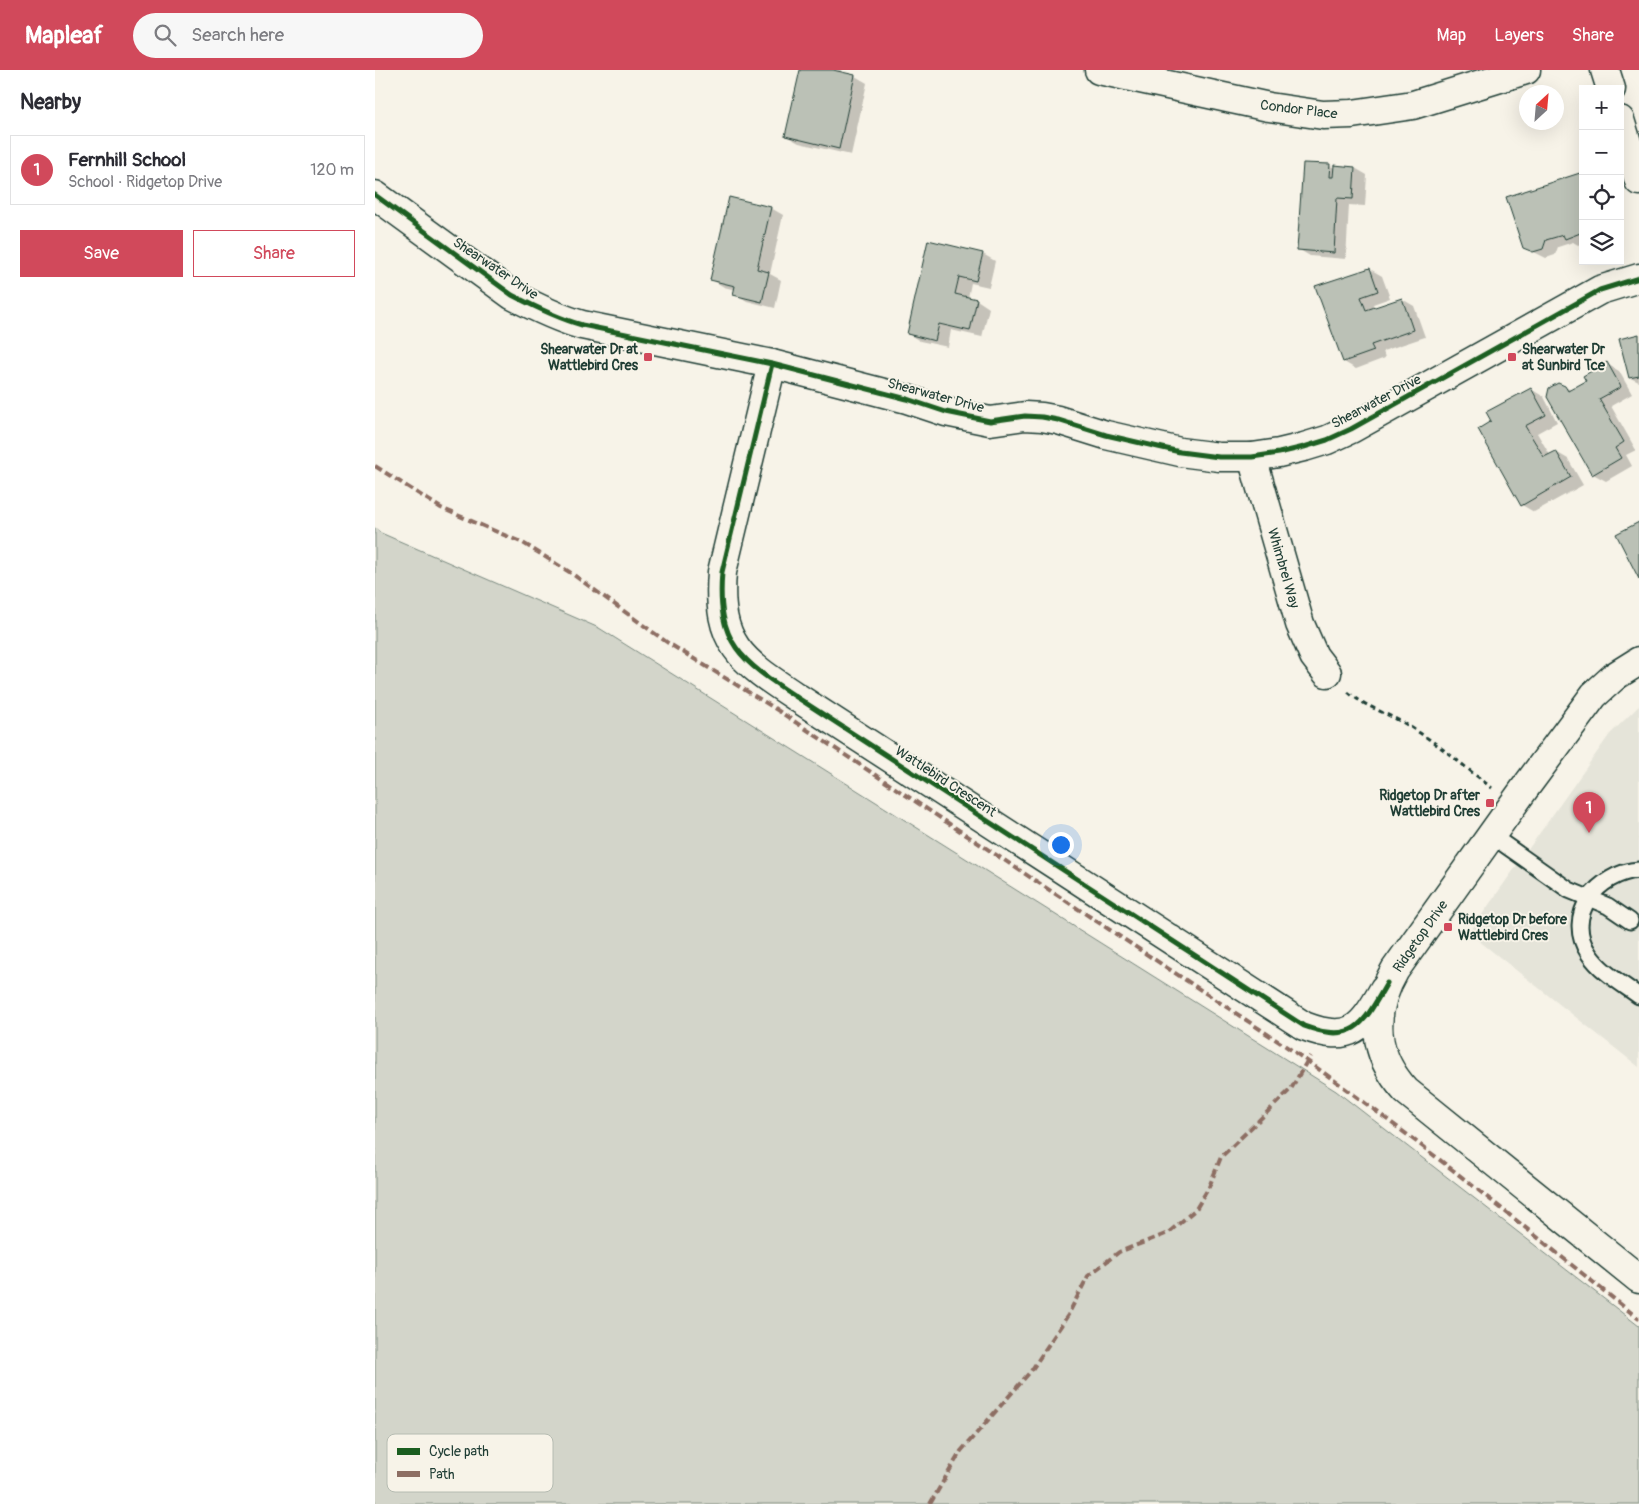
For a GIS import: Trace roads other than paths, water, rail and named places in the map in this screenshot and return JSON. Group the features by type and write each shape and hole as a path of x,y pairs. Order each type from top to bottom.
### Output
{"street":[{"name":"Condor Place","path":"1099,70 1269,107 1323,115 1359,113 1413,105 1526,70"},
{"path":"1605,70 1610,85"},
{"path":"1623,130 1639,181"},
{"name":"Shearwater Drive","path":"375,195 512,295 551,315 581,325 772,364 907,399 946,412 990,422 1025,416 1042,417 1106,435 1180,452 1219,457 1252,457 1279,453 1327,440 1351,429 1577,301 1600,290 1639,278"},
{"name":"Wattlebird Crescent","path":"772,364 722,572 721,606 723,620 728,636 739,652 755,667 785,689 1304,1026 1319,1032 1332,1034 1343,1033 1353,1029 1368,1017 1387,983"},
{"name":"Whimbrel Way","path":"1252,457 1300,624 1314,656 1327,673"},
{"name":"Ridgetop Drive","path":"1639,661 1615,676 1594,695 1395,970 1387,983 1378,1014 1378,1038 1384,1060 1399,1084 1422,1105 1639,1278"}],"lane":[{"path":"1491,835 1569,890 1608,906 1630,921"},
{"path":"1639,870 1627,871 1606,881 1588,898 1581,916 1581,936 1588,953 1600,968 1639,996"}],"place":[{"name":"Shearwater Dr at Wattlebird Cres","path":"648,357"},
{"name":"Shearwater Dr at Sunbird Tce","path":"1512,357"},
{"name":"Ridgetop Dr after Wattlebird Cres","path":"1490,803"},
{"name":"Fernhill School","path":"1589,833"},
{"name":"Ridgetop Dr before Wattlebird Cres","path":"1448,927"}]}
